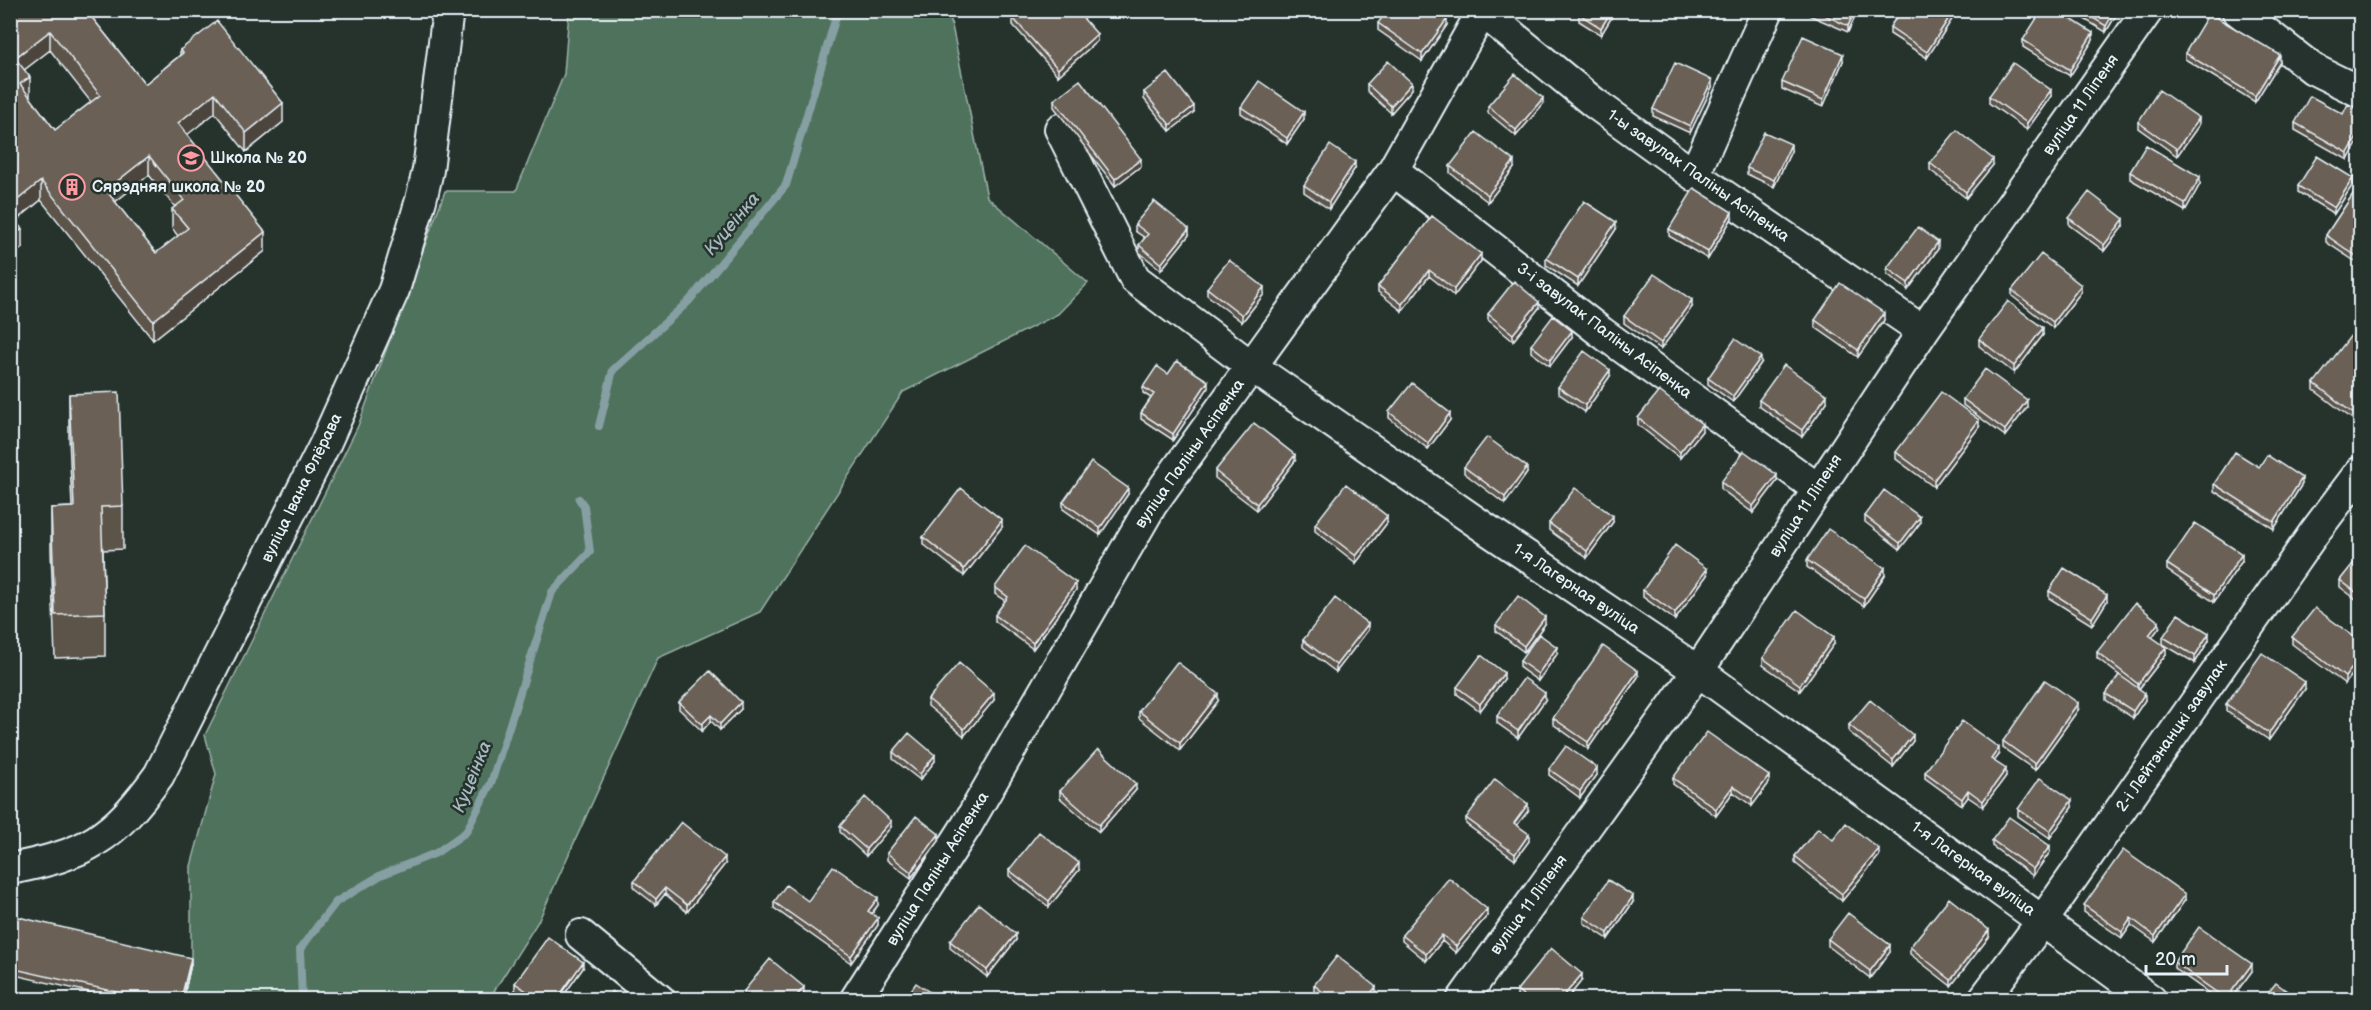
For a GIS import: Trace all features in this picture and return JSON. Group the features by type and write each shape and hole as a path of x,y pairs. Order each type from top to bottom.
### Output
{"street":[{"name":"вуліца Івана Флёрава","path":"10,869 43,863 91,845 112,831 136,808 159,775 325,444 394,290 428,170 448,10"},
{"path":"1694,175 1768,10"},
{"name":"вуліца 11 Ліпеня","path":"1462,999 1698,671 1923,331 2148,10"},
{"path":"2237,10 2313,69 2361,93"},
{"name":"1-ы завулак Паліны Асіпенка","path":"1482,11 1593,102 1694,175 1923,331"},
{"name":"вуліца Паліны Асіпенка","path":"855,999 967,825 1152,504 1393,170 1482,11"},
{"name":"1-я Лагерная вуліца","path":"1060,129 1135,279 1251,366 1485,528 1698,671 2151,999"},
{"name":"3-і завулак Паліны Асіпенка","path":"1393,170 1601,332 1818,489"},
{"name":"2-і Лейтэнанцкі завулак","path":"1983,999 2043,920 2314,533 2361,472"},
{"path":"581,935 660,999"}],"green space":[{"path":"569,11 949,11 987,197 1088,283 1058,314 903,392 760,612 658,658 539,920 489,999 183,1000 191,964 191,866 216,774 205,735 358,426 445,191 516,191 564,74"}],"building":[{"name":"Сярэдняя школа № 20","path":"10,10 86,10 145,84 183,53 180,50 217,21 283,103 246,133 215,93 178,123 265,232 153,321 41,181 10,206","holes":["50,31 100,95 55,130 20,84 30,77 15,58","149,156 184,200 172,209 188,228 156,253 106,190"]},
{"path":"1022,10 1076,10 1097,34 1058,69 1013,18"},
{"path":"1388,10 1435,10 1447,19 1422,54 1378,23"},
{"path":"1581,10 1612,10 1601,28 1579,14"},
{"path":"1814,10 1855,10 1848,26"},
{"path":"1901,10 1954,10 1927,52 1890,27"},
{"path":"2042,10 2057,10 2093,33 2070,70 2023,40"},
{"path":"2080,10 2115,10 2106,26"},
{"path":"2209,13 2280,55 2255,96 2185,53"},
{"path":"2361,25 2361,37 2356,35"},
{"path":"1803,36 1843,54 1823,100 1782,82"},
{"path":"1388,61 1412,83 1391,106 1367,84"},
{"path":"1675,63 1712,80 1690,126 1653,109"},
{"path":"2013,63 2051,90 2027,123 1989,96"},
{"path":"1168,73 1194,106 1170,125 1144,92"},
{"path":"1515,74 1543,98 1516,130 1488,106"},
{"path":"1080,80 1141,159 1115,179 1054,100"},
{"path":"1259,81 1304,112 1287,138 1241,107"},
{"path":"2159,90 2199,118 2177,149 2138,122"},
{"path":"2310,96 2343,114 2348,104 2361,111 2361,130 2348,153 2295,123"},
{"path":"1957,130 1993,159 1966,192 1930,163"},
{"path":"1476,132 1514,161 1488,195 1450,166"},
{"path":"1764,132 1791,144 1774,180 1747,168"},
{"path":"1330,145 1355,162 1329,202 1304,185"},
{"path":"2146,145 2200,177 2185,204 2130,172"},
{"path":"2317,156 2353,178 2334,208 2298,186"},
{"path":"2361,182 2361,256 2359,258 2326,235"},
{"path":"1694,188 1732,212 1708,252 1669,229"},
{"path":"2089,192 2124,219 2104,245 2069,218"},
{"path":"1154,201 1189,229 1161,264 1139,245 1148,234 1135,224"},
{"path":"1584,201 1616,222 1578,279 1546,258"},
{"path":"10,214 22,229 10,238"},
{"path":"1432,216 1481,254 1454,289 1429,270 1402,304 1378,286"},
{"path":"1918,227 1938,242 1908,283 1887,268"},
{"path":"2041,254 2081,285 2053,322 2012,290"},
{"path":"1229,260 1264,287 1242,315 1207,288"},
{"path":"1654,274 1692,300 1661,343 1624,316"},
{"path":"1514,281 1539,302 1513,334 1488,314"},
{"path":"1840,283 1884,313 1858,350 1815,320"},
{"path":"2361,298 2361,315 2352,308"},
{"path":"2008,301 2043,328 2014,366 1979,339"},
{"path":"1553,316 1572,331 1550,360 1531,345"},
{"path":"2352,334 2361,340 2361,408 2355,415 2314,383"},
{"path":"1735,339 1761,357 1733,396 1708,378"},
{"path":"1584,351 1610,370 1585,405 1558,387"},
{"path":"1177,361 1208,381 1173,434 1141,413 1154,394 1143,387 1157,366 1168,374"},
{"path":"1784,365 1827,395 1802,430 1759,400"},
{"path":"1985,369 2027,400 2005,430 1963,399"},
{"path":"1412,383 1450,413 1428,443 1389,412"},
{"path":"1659,391 1702,424 1680,452 1638,418"},
{"path":"119,392 123,506 101,507 105,613 55,615 51,508 74,507 69,394"},
{"path":"1941,392 1979,420 1934,480 1896,452"},
{"path":"1254,423 1295,455 1257,504 1215,471"},
{"path":"1487,437 1527,467 1505,497 1464,467"},
{"path":"1744,451 1777,475 1753,506 1721,482"},
{"path":"2235,452 2259,467 2267,455 2302,478 2274,522 2214,484"},
{"path":"1091,462 1128,488 1100,528 1063,502"},
{"path":"1346,484 1387,516 1356,556 1315,524"},
{"path":"961,488 1002,520 964,569 923,537"},
{"path":"1575,488 1613,516 1587,551 1549,523"},
{"path":"1884,490 1920,517 1900,543 1865,516"},
{"path":"2195,523 2242,554 2214,595 2167,564"},
{"path":"1828,529 1885,568 1864,599 1807,560"},
{"path":"1675,545 1707,569 1675,613 1643,590"},
{"path":"1025,546 1076,583 1033,643 995,615 1008,597 995,587"},
{"path":"2361,554 2361,596 2340,580"},
{"path":"2064,568 2107,595 2092,618 2049,591"},
{"path":"1518,596 1545,617 1524,646 1496,625"},
{"path":"1335,598 1368,624 1336,665 1303,640"},
{"path":"2135,603 2159,622 2149,635 2166,647 2138,684 2097,652"},
{"path":"2315,608 2361,642 2361,656 2345,677 2292,637"},
{"path":"1797,610 1834,637 1800,685 1763,658"},
{"path":"2178,614 2209,633 2195,656 2163,637"},
{"path":"1539,634 1557,647 1538,674 1520,661"},
{"path":"1603,646 1638,671 1588,742 1553,718"},
{"path":"2262,653 2305,682 2269,733 2226,704"},
{"path":"1481,655 1504,673 1480,704 1457,687"},
{"path":"1177,662 1218,694 1180,743 1139,711"},
{"path":"959,663 994,693 964,729 928,699"},
{"path":"10,664 12,705 10,705"},
{"path":"710,671 741,702 720,724 711,715 702,724 679,702"},
{"path":"2119,675 2145,693 2133,711 2106,694"},
{"path":"1524,678 1545,693 1518,731 1497,716"},
{"path":"2045,680 2078,703 2035,764 2003,741"},
{"path":"1870,700 1913,735 1893,760 1849,725"},
{"path":"1962,721 1999,748 1991,759 2006,769 1983,801 1968,790 1962,799 1925,772"},
{"path":"1707,732 1769,776 1752,799 1733,786 1716,809 1673,778"},
{"path":"909,733 935,755 920,774 893,752"},
{"path":"1566,746 1597,768 1580,791 1549,769"},
{"path":"1098,749 1136,784 1099,825 1060,791"},
{"path":"2040,778 2072,800 2050,831 2018,809"},
{"path":"1495,779 1528,804 1514,823 1529,834 1515,854 1466,818"},
{"path":"865,797 891,821 866,849 840,826"},
{"path":"916,816 939,834 911,872 887,853"},
{"path":"2009,817 2050,846 2033,869 1992,840"},
{"path":"681,822 725,857 687,905 665,888 656,899 634,881"},
{"path":"1846,823 1879,849 1842,894 1795,856 1818,828 1833,840"},
{"path":"1039,832 1079,863 1049,901 1009,870"},
{"path":"2123,850 2185,894 2155,936 2131,918 2122,932 2084,905"},
{"path":"833,866 878,898 868,911 878,918 851,956 774,902 786,885 808,901"},
{"path":"1449,878 1487,909 1456,946 1442,935 1426,954 1402,935"},
{"path":"1608,880 1633,896 1608,933 1584,917"},
{"path":"1949,898 1989,930 1951,980 1910,947"},
{"path":"979,904 1016,934 987,970 950,941"},
{"path":"1848,913 1890,945 1870,971 1828,939"},
{"path":"10,915 191,958 181,999 147,999 10,968"},
{"path":"2199,927 2252,964 2226,999 2174,962"},
{"path":"548,937 583,962 557,999 538,999 515,983"},
{"path":"1551,948 1582,974 1561,999 1528,999 1517,990"},
{"path":"1337,956 1376,987 1366,999 1332,999 1314,985"},
{"path":"770,959 804,987 794,999 755,999 744,991"},
{"path":"916,983 940,999 905,999"},
{"path":"2276,983 2298,999 2263,999"},
{"path":"612,991 622,999 605,999"},
{"path":"638,994 645,999 633,999"}],"waterway":[{"name":"Куцеінка","path":"599,426 613,370 689,301 786,185 838,10"},
{"name":"Куцеінка","path":"302,1000 300,949 336,902 381,875 436,853 466,832 491,783 552,592 590,552 584,506 579,499"}],"place":[{"name":"Школа № 20","path":"191,158"},
{"name":"Сярэдняя школа № 20","path":"72,187"}]}
